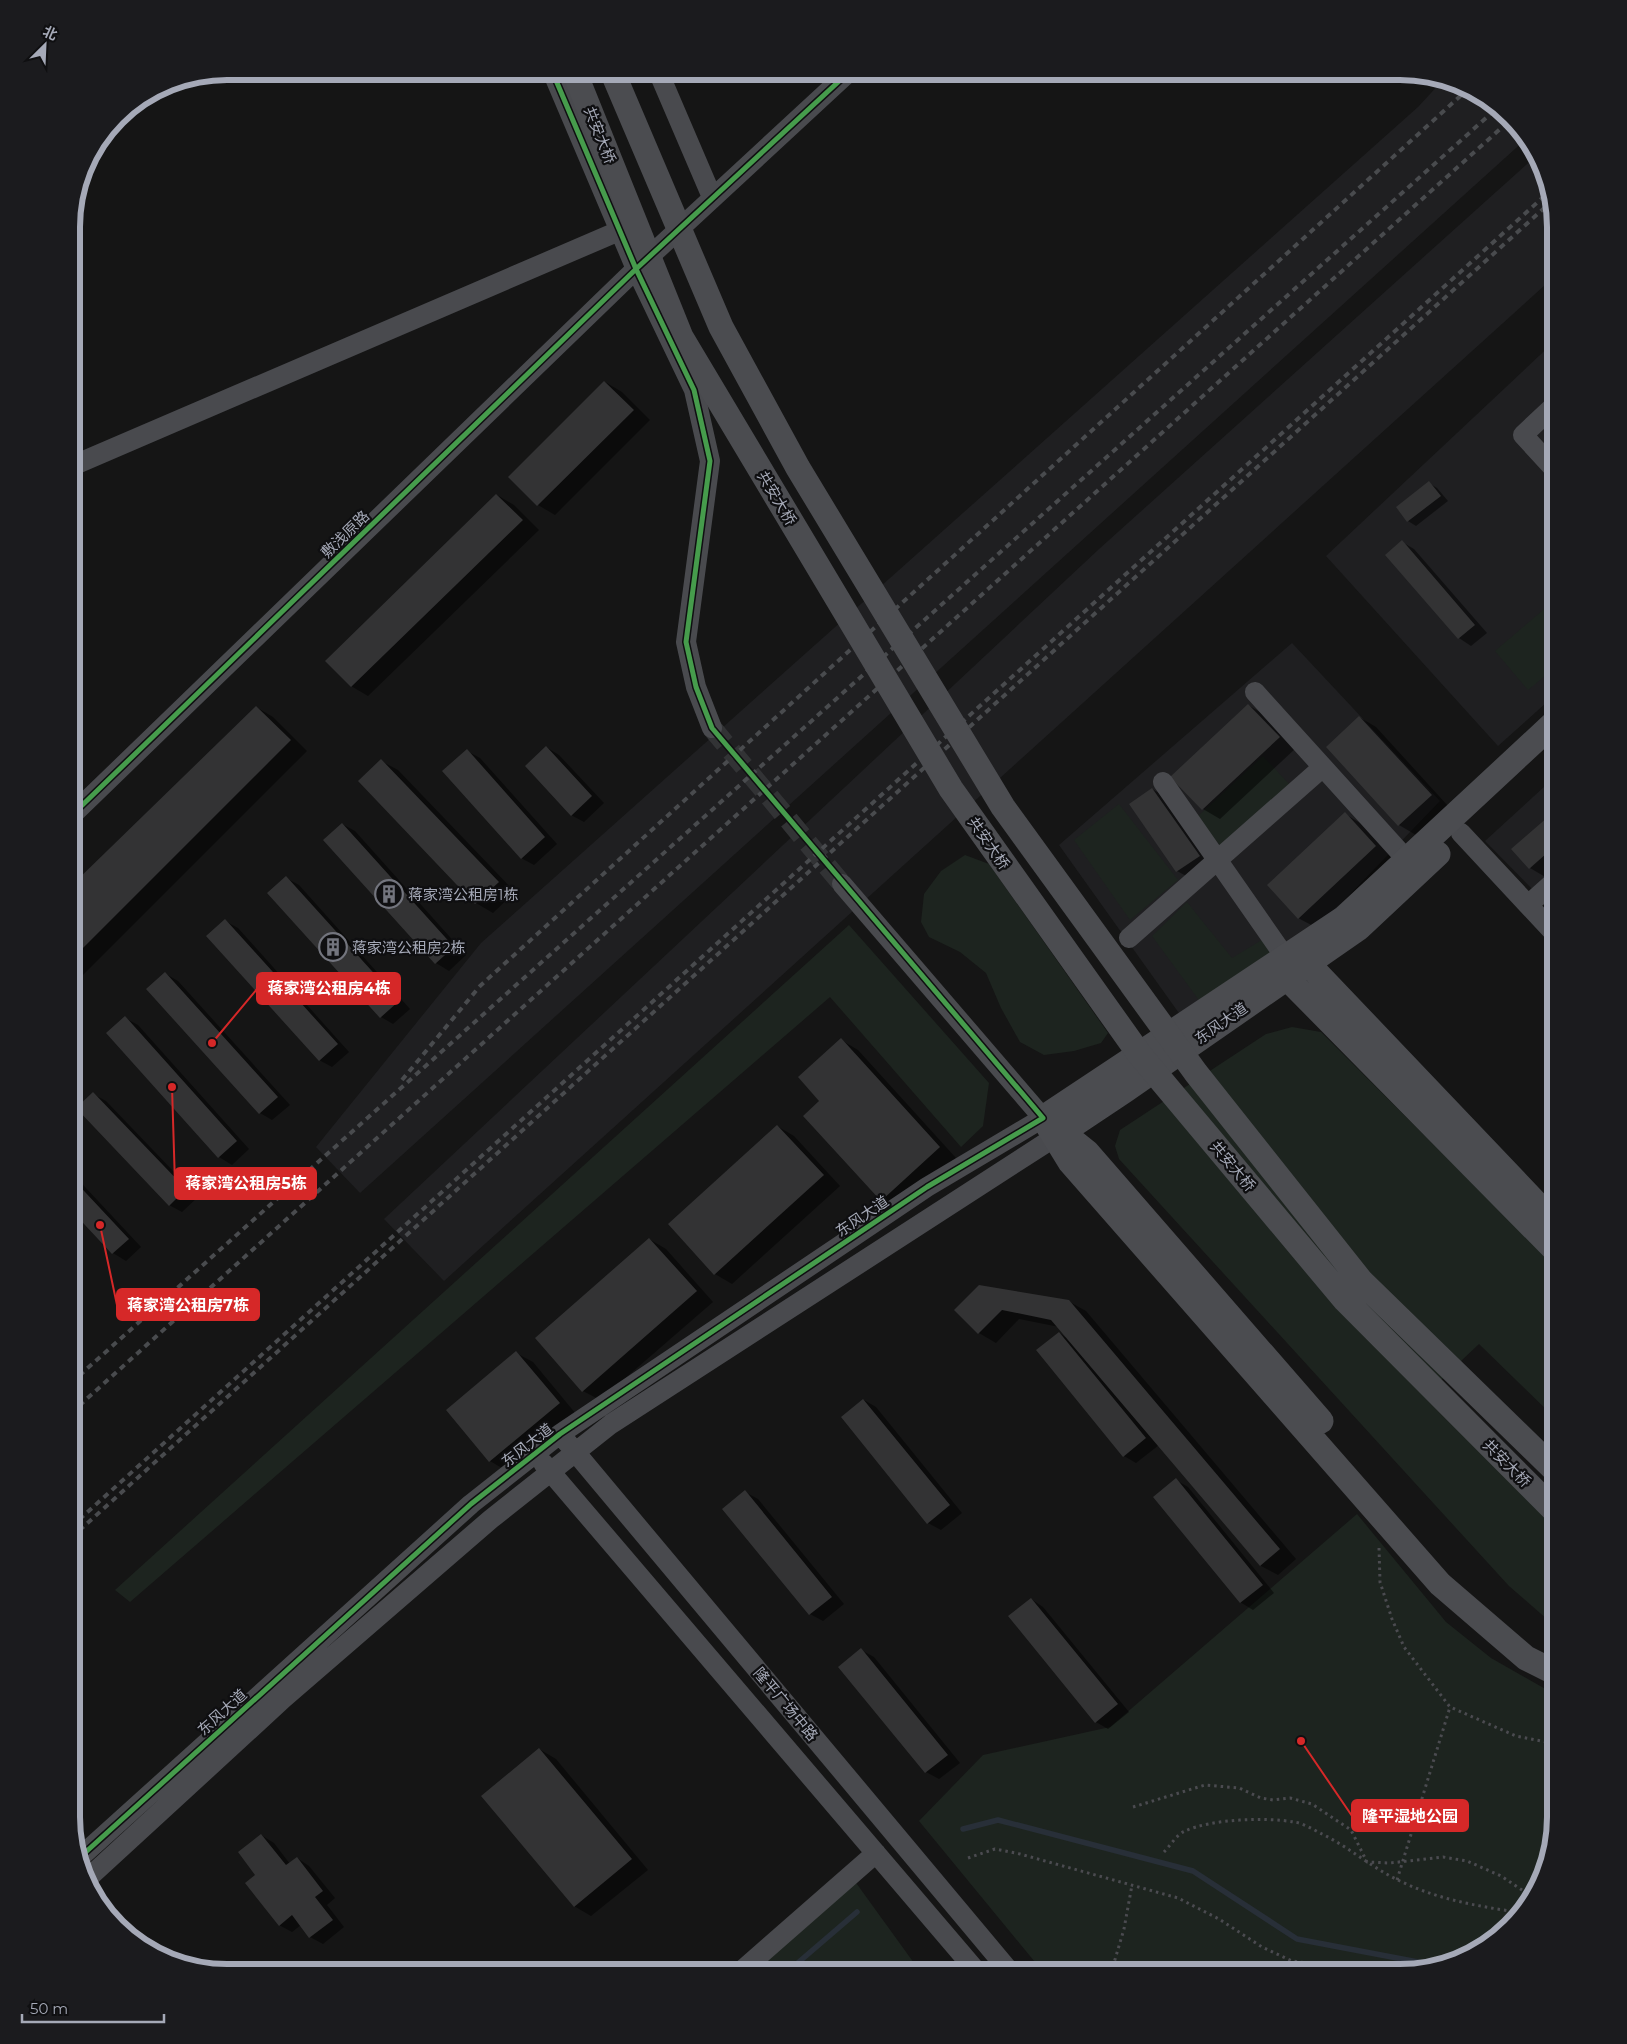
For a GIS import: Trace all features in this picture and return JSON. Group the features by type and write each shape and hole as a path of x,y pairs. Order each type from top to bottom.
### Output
{"main road":[{"name":"共安大桥","path":"578,80 681,337 951,789 1140,1056 1345,1300 1547,1503"},
{"name":"共安大桥","path":"616,80 721,327 798,468 1003,808 1196,1073 1361,1281 1547,1462"},
{"path":"1053,1129 1290,963 1344,918 1547,729"},
{"path":"1290,963 1359,928 1547,753"},
{"path":"1290,963 1547,1215"},
{"path":"1290,963 1547,1241"},
{"path":"1053,1129 1070,1162 1440,1584 1526,1658 1547,1668"},
{"path":"1053,1129 1087,1152 1454,1574 1532,1645 1547,1652"}],"street":[{"path":"556,80 619,231 694,390 710,461 686,642 696,687 712,728"},
{"path":"662,80 712,197"},
{"name":"敷浅原路","path":"80,808 636,269 840,80"},
{"path":"80,463 619,231"},
{"path":"1547,412 1522,435 1547,461"},
{"path":"1255,692 1406,860"},
{"path":"1129,938 1323,767"},
{"path":"1163,782 1290,963"},
{"path":"1461,833 1547,925"},
{"path":"842,884 1053,1129"},
{"path":"1528,905 1547,888"},
{"name":"东风大道","path":"85,1853 463,1511 560,1434 927,1187 1053,1129"},
{"name":"东风大道","path":"92,1875 284,1698 491,1519 611,1424 1053,1129"},
{"name":"隆平广场中路","path":"560,1434 1003,1964"},
{"name":"隆平广场中路","path":"536,1454 970,1964"},
{"path":"749,1964 876,1853"}],"path":[{"path":"1378,1512 1380,1582 1392,1619 1404,1647 1450,1706 1516,1736 1547,1742"},
{"path":"1397,1880 1450,1706"},
{"path":"1132,1807 1205,1785 1239,1788 1260,1798 1273,1800 1290,1798 1312,1804 1352,1830 1367,1862"},
{"path":"1164,1852 1184,1831 1210,1824 1236,1819 1295,1822 1348,1848 1397,1880 1423,1892 1466,1905 1513,1911"},
{"path":"968,1858 995,1849 1178,1898 1219,1919 1254,1943 1292,1961 1314,1964"},
{"path":"1367,1862 1403,1862 1444,1857 1467,1861 1501,1876 1526,1893"},
{"path":"1114,1964 1124,1929 1132,1886"}],"shaded area":[{"path":"1438,85 1456,91 1490,110 1521,143 360,1193 316,1147 481,943 1418,107"},
{"path":"1531,160 1539,180 1547,217 1547,283 444,1281 384,1219 1098,550"},
{"path":"1547,348 1547,702 1498,746 1326,556"},
{"path":"1547,607 1547,674 1528,690 1495,651"},
{"path":"1292,643 1440,801 1329,916 1181,1016 1059,845"},
{"path":"1263,756 1291,786 1223,848 1195,819"},
{"path":"1547,784 1547,881 1535,892 1485,841"},
{"path":"1119,804 1178,880 1130,920 1074,840"},
{"path":"965,855 989,864 1108,1033 1101,1043 1074,1051 1044,1055 1020,1042 1001,1008 986,973 960,952 929,937 921,922 924,894 941,871"},
{"path":"1187,902 1232,958 1265,938 1275,952 1201,1003 1152,936"},
{"path":"849,925 989,1083 983,1126 961,1147 830,997 130,1602 115,1590"},
{"path":"1292,1027 1321,1032 1547,1258 1547,1410 1479,1344 1425,1395 1547,1511 1547,1619 1509,1586 1119,1159 1115,1146 1120,1130 1266,1034"},
{"path":"1357,1514 1446,1622 1491,1658 1547,1690 1547,1827 1539,1864 1532,1882 1522,1899 1497,1928 1465,1949 1429,1961 1410,1964 1037,1964 919,1821 983,1755 1110,1727"},
{"path":"854,1880 914,1963 913,1964 760,1964"}],"building":[{"path":"604,381 634,410 537,506 508,477"},
{"path":"1429,481 1441,496 1407,522 1396,507"},
{"path":"496,494 523,520 351,687 325,661"},
{"path":"1402,540 1475,625 1458,639 1385,555"},
{"path":"1248,704 1280,737 1202,810 1170,777"},
{"path":"256,706 291,740 80,951 80,877"},
{"path":"1359,716 1432,795 1398,826 1326,747"},
{"path":"546,746 592,796 571,816 525,766"},
{"path":"467,749 545,837 521,859 442,771"},
{"path":"381,759 499,882 475,904 358,781"},
{"path":"1152,788 1200,856 1176,872 1129,804"},
{"path":"1345,812 1376,846 1298,919 1267,885"},
{"path":"1547,818 1547,853 1529,869 1511,849"},
{"name":"蒋家湾公租房1栋","path":"342,823 454,947 435,964 323,840"},
{"name":"蒋家湾公租房2栋","path":"286,876 399,1001 380,1018 267,893"},
{"path":"225,919 338,1044 319,1061 206,936"},
{"path":"165,972 278,1097 259,1114 146,989"},
{"path":"125,1016 237,1141 218,1158 106,1033"},
{"path":"841,1038 940,1147 881,1201 803,1116 819,1101 798,1077"},
{"path":"93,1092 186,1189 169,1206 80,1112 80,1104"},
{"path":"777,1125 824,1175 714,1275 668,1224"},
{"path":"80,1187 129,1239 112,1254 80,1220"},
{"path":"649,1238 697,1291 582,1392 535,1338"},
{"path":"979,1285 1069,1300 1280,1549 1260,1566 1051,1320 1002,1310 978,1334 954,1310"},
{"path":"1059,1332 1146,1438 1123,1457 1036,1350"},
{"path":"516,1351 560,1403 489,1462 446,1410"},
{"path":"863,1399 950,1505 927,1524 841,1417"},
{"path":"1176,1478 1263,1585 1240,1603 1153,1497"},
{"path":"745,1490 832,1597 809,1615 722,1509"},
{"path":"1031,1598 1118,1704 1095,1723 1008,1616"},
{"path":"861,1648 948,1755 925,1773 838,1667"},
{"path":"539,1748 632,1859 574,1907 481,1796"},
{"path":"261,1834 286,1865 297,1857 323,1891 315,1897 333,1920 309,1938 292,1915 279,1926 245,1883 255,1875 238,1852"}],"waterway":[{"path":"963,1829 998,1820 1193,1871 1297,1939 1420,1962"},
{"path":"796,1964 857,1912"}],"tunnel":[{"path":"712,728 842,884"}],"railway":[{"path":"402,1080 480,986 1462,94"},
{"path":"80,1375 1492,112"},
{"path":"80,1405 1505,124"},
{"path":"80,1519 1544,197"},
{"path":"80,1530 1545,207"}],"cycle path":[{"path":"85,1853 471,1504 560,1434 927,1187 1043,1118 712,728 696,687 686,642 710,461 694,390 636,269 556,80"},
{"path":"80,807 636,269 840,80"}],"place":[{"name":"蒋家湾公租房1栋","path":"389,894"},
{"name":"蒋家湾公租房2栋","path":"333,947"},
{"name":"蒋家湾公租房4栋","path":"212,1043"},
{"name":"蒋家湾公租房5栋","path":"172,1087"},
{"name":"蒋家湾公租房7栋","path":"100,1225"},
{"name":"隆平湿地公园","path":"1301,1741"}]}
